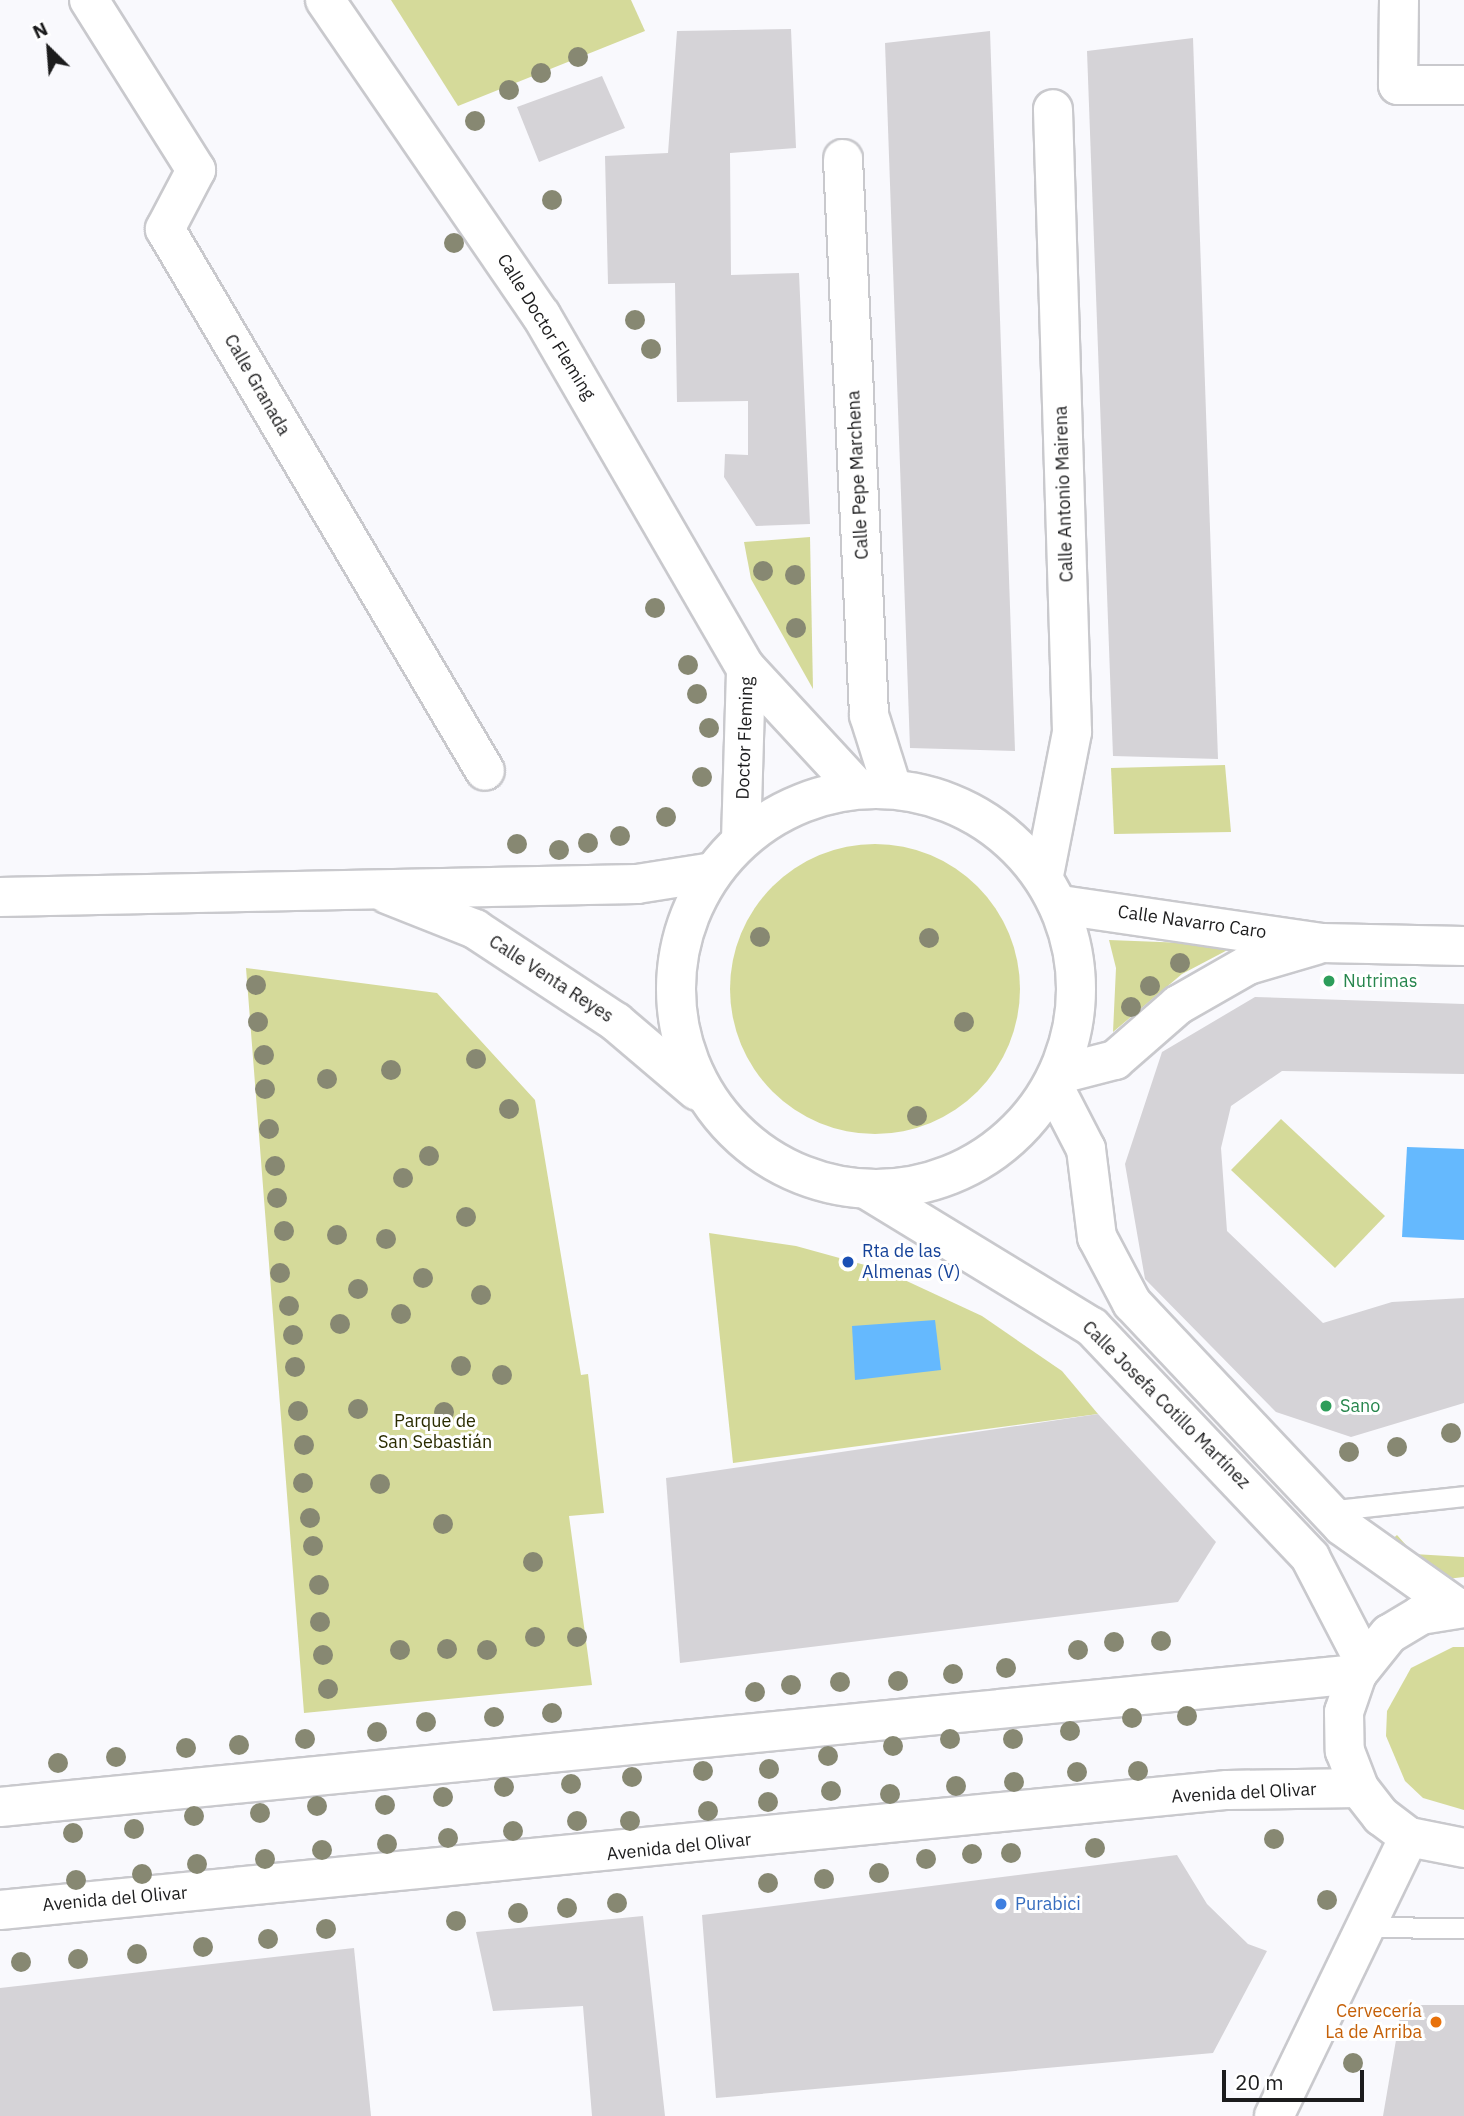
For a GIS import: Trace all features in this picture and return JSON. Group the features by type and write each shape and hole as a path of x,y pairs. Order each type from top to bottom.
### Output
{"street":[{"name":"Calle Granada","path":"89,0 196,170 165,229 485,771"},
{"name":"Calle Doctor Fleming","path":"325,0 541,315 746,668"},
{"path":"1399,0 1398,85 1464,85"},
{"name":"Calle Antonio Mairena","path":"1052,890 1072,732 1053,109"},
{"name":"Calle Pepe Marchena","path":"843,159 869,715 875,788"},
{"name":"Doctor Fleming","path":"746,668 875,788"},
{"name":"Doctor Fleming","path":"741,840 746,668"},
{"path":"875,788 951,802 1003,831 1052,890 1079,990 1057,1081 1020,1131 976,1166 924,1185 869,1191 806,1179 750,1148 707,1100 682,1045 674,985 685,926 713,872 741,840 795,805 875,788"},
{"name":"Calle Venta Reyes","path":"0,897 637,884 713,872"},
{"name":"Calle Venta Reyes","path":"375,889 475,929 616,1022 707,1100"},
{"name":"Calle Navarro Caro","path":"1052,890 1322,943 1464,946"},
{"name":"Calle Navarro Caro","path":"1057,1081 1115,1060 1178,1005 1248,965 1322,943"},
{"path":"1057,1081 1086,1149 1097,1237 1132,1303 1327,1511 1460,1608"},
{"name":"Calle Josefa Cotillo Martínez","path":"869,1191 1093,1327 1310,1557 1360,1667"},
{"path":"1460,1608 1421,1615 1389,1633 1360,1667 1344,1712 1345,1751 1359,1788 1381,1816 1409,1837 1464,1848"},
{"path":"0,1807 1360,1667"},
{"name":"Avenida del Olivar","path":"0,1910 1227,1790 1359,1788"},
{"path":"1274,2116 1409,1837"}],"lane":[{"path":"1327,1511 1464,1496"},
{"path":"1364,1927 1464,1928"}],"green space":[{"path":"391,0 631,0 645,31 458,106"},
{"path":"810,537 813,689 751,579 744,542"},
{"path":"1225,765 1231,832 1114,834 1111,768"},
{"path":"875,844 903,847 930,855 956,868 978,886 996,908 1009,934 1017,961 1020,989 1017,1017 1009,1044 996,1070 978,1092 956,1110 930,1123 903,1131 875,1134 847,1131 820,1123 794,1110 772,1092 754,1070 741,1044 733,1017 730,989 733,961 741,934 754,908 772,886 794,868 820,855 847,847"},
{"path":"1109,940 1237,945 1182,974 1113,1032 1116,968"},
{"name":"Parque de San Sebastián","path":"246,968 437,993 535,1100 581,1375 588,1374 604,1513 569,1516 592,1685 304,1713"},
{"path":"1281,1119 1385,1216 1335,1268 1231,1170"},
{"path":"709,1233 796,1246 883,1270 982,1316 1062,1371 1098,1414 733,1463"},
{"path":"1397,1535 1414,1554 1464,1557 1464,1577 1447,1579 1389,1542"},
{"path":"1453,1647 1464,1647 1464,1810 1423,1798 1405,1781 1386,1736 1387,1711 1411,1668"}],"water":[{"path":"1407,1147 1464,1149 1464,1240 1402,1237"},
{"path":"935,1320 941,1370 855,1380 852,1326"}],"building":[{"path":"791,29 796,148 730,153 731,275 799,273 810,524 756,526 724,477 725,454 748,455 748,401 677,402 675,283 608,284 605,156 668,153 677,31"},
{"path":"990,31 1015,751 910,748 885,43"},
{"path":"1193,38 1218,759 1113,756 1087,51"},
{"path":"602,76 625,128 539,162 517,107"},
{"path":"1255,997 1464,1004 1464,1074 1282,1071 1231,1106 1221,1148 1227,1231 1323,1323 1392,1302 1464,1298 1464,1403 1351,1437 1276,1412 1145,1279 1125,1164 1162,1052"},
{"path":"1098,1414 1216,1542 1178,1602 680,1663 666,1478"},
{"path":"1177,1855 1207,1904 1248,1944 1267,1951 1213,2053 716,2098 702,1915"},
{"path":"643,1916 665,2116 592,2116 583,2006 493,2011 476,1932"},
{"path":"354,1948 371,2116 0,2116 0,1988"},
{"path":"1402,2005 1464,2005 1464,2116 1383,2116"}],"place":[{"name":"Nutrimas","path":"1329,981"},
{"name":"Rta de las Almenas (V)","path":"848,1262"},
{"name":"Sano","path":"1326,1406"},
{"name":"Purabici","path":"1001,1904"},
{"name":"Cervecería La de Arriba","path":"1436,2022"}]}
